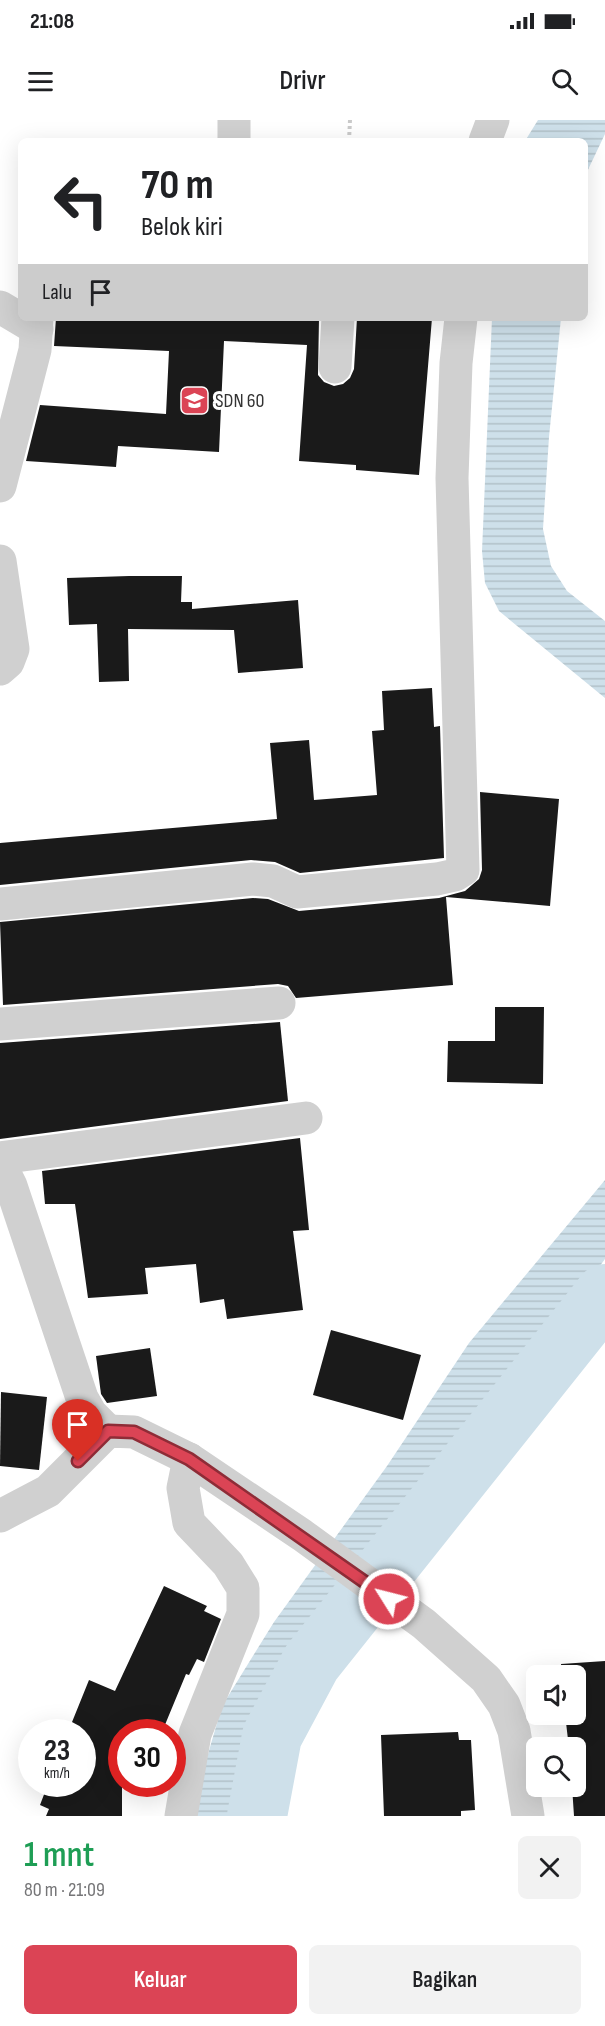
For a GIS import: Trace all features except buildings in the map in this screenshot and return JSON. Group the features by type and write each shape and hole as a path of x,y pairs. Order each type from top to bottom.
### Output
{"street":[{"path":"234,120 234,138"},
{"path":"486,138 493,120"},
{"path":"0,307 18,315"},
{"path":"335,367 338,321"},
{"path":"0,904 253,879 273,881 297,892 327,891 437,879 454,876 464,870 452,478 456,363 461,321"},
{"path":"0,486 35,350 37,324"},
{"path":"0,561 13,649 8,662 0,669"},
{"path":"0,1024 279,1003"},
{"path":"0,1158 306,1118"},
{"path":"0,1164 11,1186 82,1398 91,1414 108,1431 134,1432 189,1459 302,1535 424,1624 486,1679 504,1705 514,1731 528,1816"},
{"path":"0,1516 48,1491 108,1431"},
{"path":"181,1816 195,1734 243,1614 243,1588 228,1564 189,1523 183,1488 189,1459"}],"path":[{"path":"348,138 350,120"}],"water":[{"path":"538,120 605,120 605,134 588,170 588,138 527,138"},
{"path":"492,321 561,321 549,437 543,529 551,566 567,591 605,621 605,698 499,611 485,583 482,551"},
{"path":"605,1180 605,1259 448,1470 284,1714 263,1816 196,1816 201,1778 222,1706 274,1622 387,1466 469,1343"}],"waterway":[{"path":"257,1816 272,1736 311,1663 605,1294"}],"place":[{"name":"SDN 60","path":"194,400"}],"route":[{"path":"78,1461 108,1431 134,1432 189,1459 302,1535 389,1599"}]}
